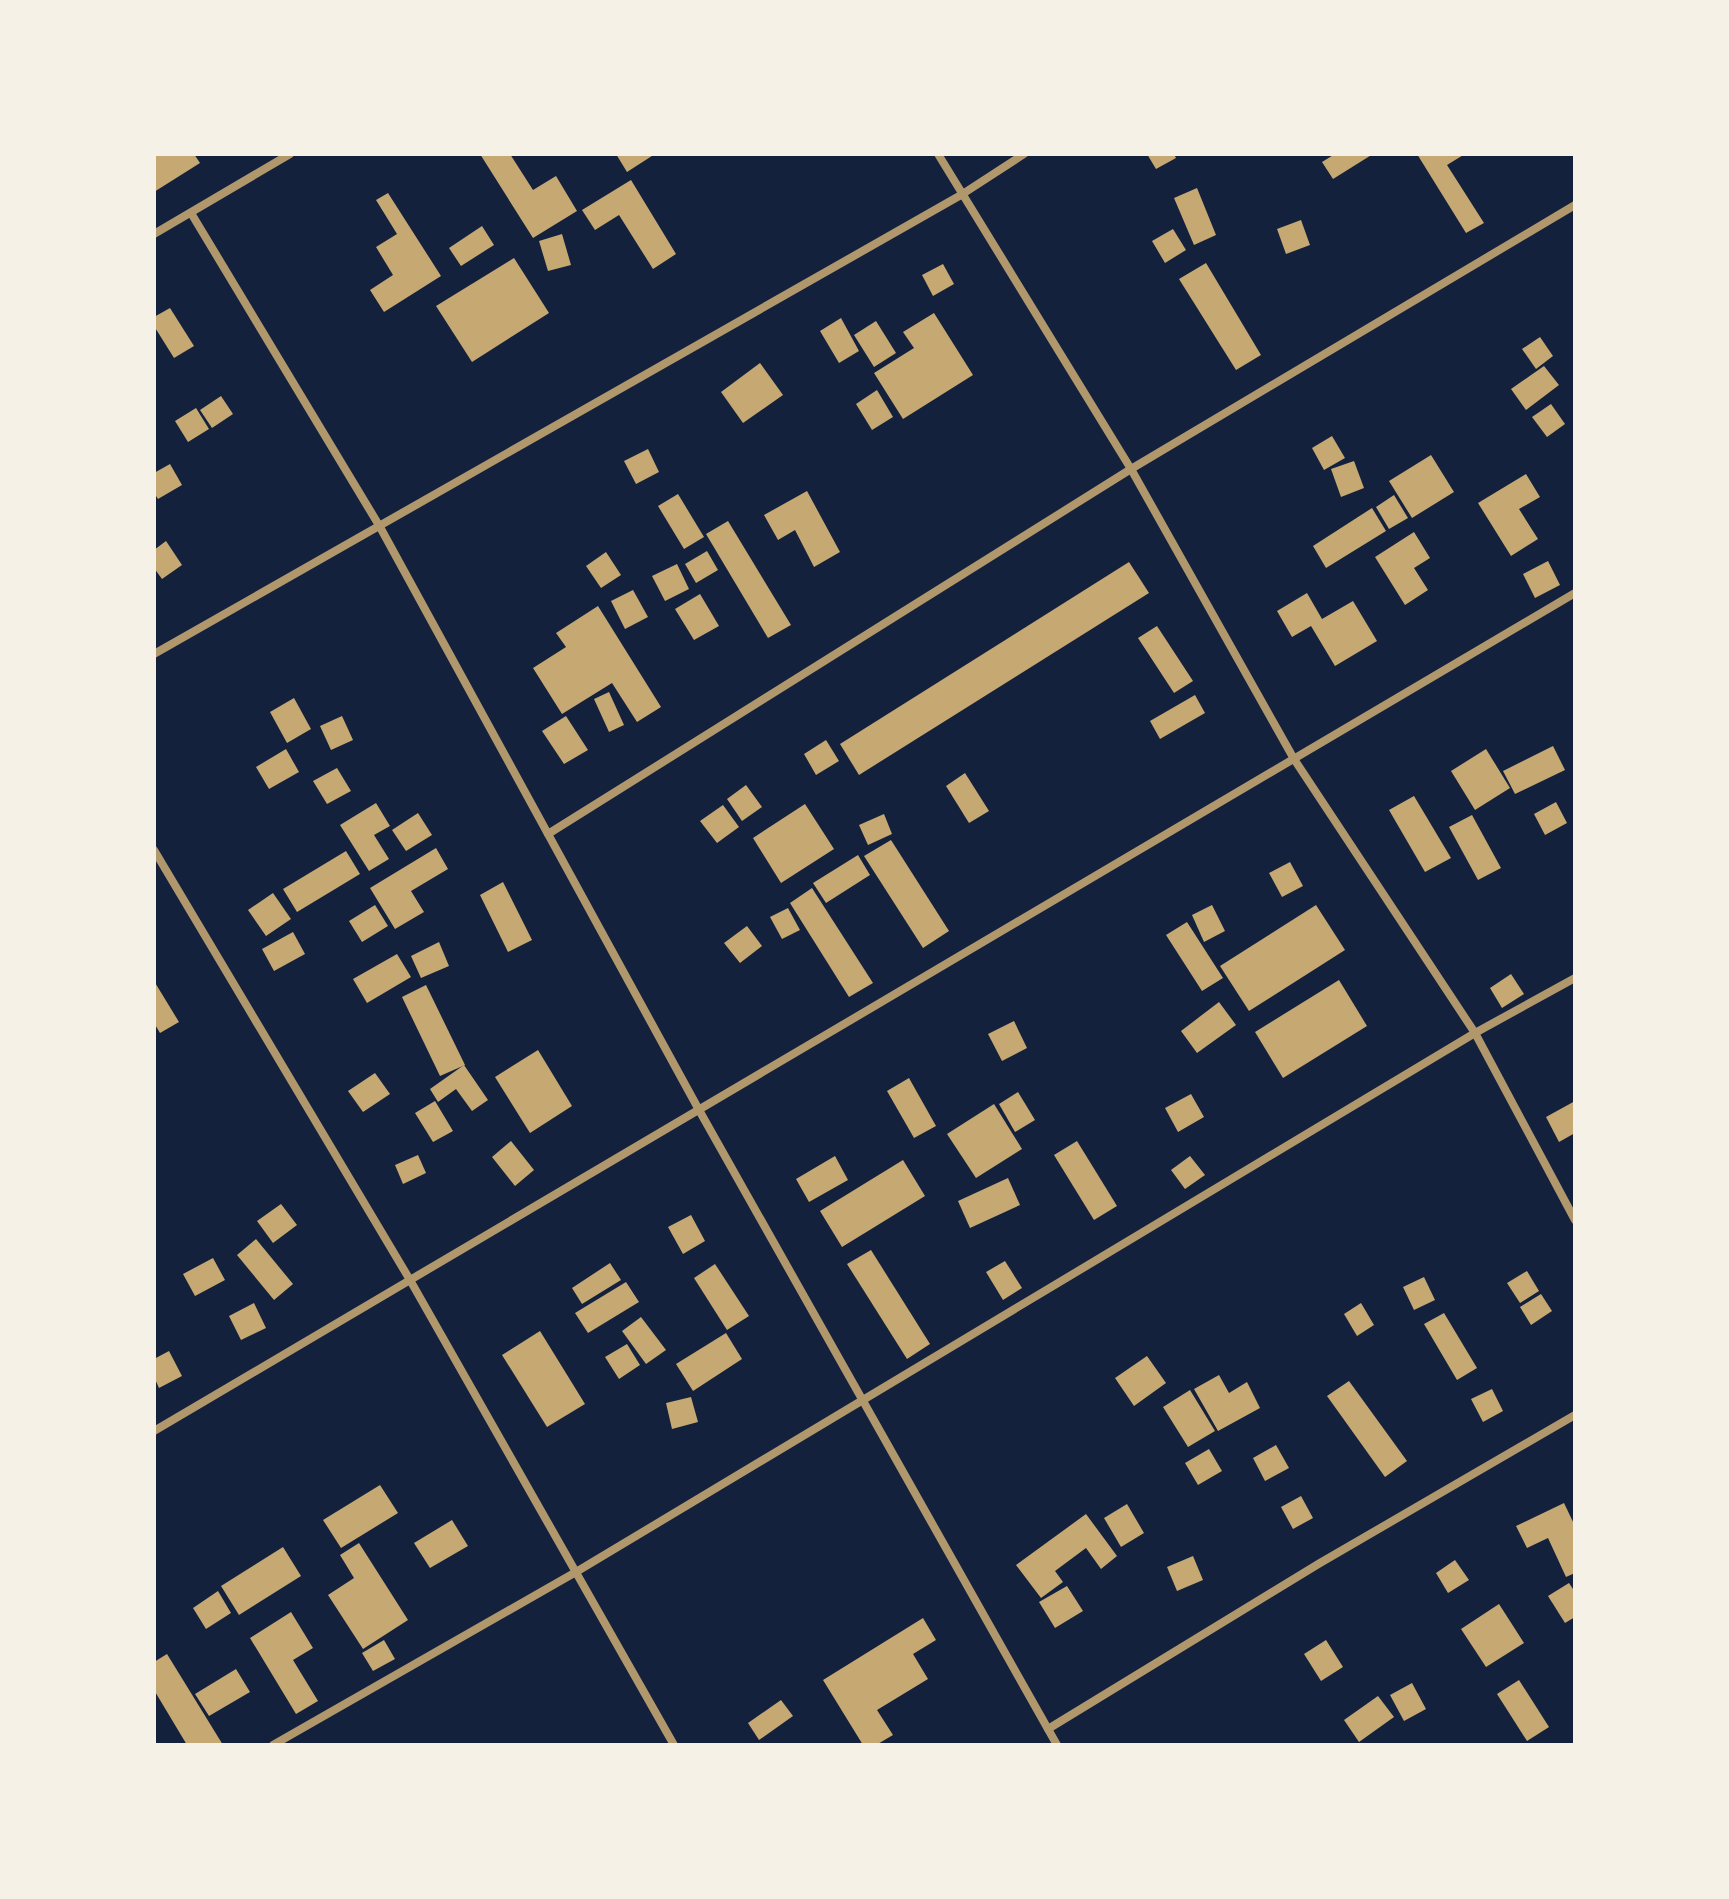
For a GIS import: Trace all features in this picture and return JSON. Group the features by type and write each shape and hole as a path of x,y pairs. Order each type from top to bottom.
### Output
{"street":[{"path":"154,234 290,154"},
{"path":"938,154 1131,469 1294,759 1475,1033 1575,1220"},
{"path":"154,654 961,195 1024,154"},
{"path":"548,834 1131,469 1575,205"},
{"path":"191,213 380,527 699,1110 1057,1745"},
{"path":"154,1431 1575,593"},
{"path":"154,850 410,1280 674,1745"},
{"path":"273,1745 576,1572 1475,1033 1575,978"},
{"path":"1048,1729 1320,1563 1575,1415"}],"building":[{"path":"154,154 194,154 200,163 154,192"},
{"path":"480,154 510,154 533,190 556,176 577,211 533,238"},
{"path":"616,154 655,154 627,172"},
{"path":"1147,154 1174,154 1176,158 1156,169"},
{"path":"1335,154 1373,154 1333,179 1322,162"},
{"path":"1417,154 1465,154 1447,165 1484,223 1466,233"},
{"path":"631,180 676,254 653,269 619,215 595,230 582,210"},
{"path":"1197,188 1216,235 1194,245 1174,198"},
{"path":"388,193 441,276 384,312 370,290 393,275 376,247 397,234 376,200"},
{"path":"1301,220 1310,245 1286,254 1277,229"},
{"path":"482,226 494,245 461,266 449,248"},
{"path":"1173,229 1186,250 1165,263 1152,241"},
{"path":"562,234 571,265 548,271 539,241"},
{"path":"514,258 549,313 472,362 436,306"},
{"path":"1206,263 1261,355 1236,370 1179,279"},
{"path":"943,264 954,284 933,296 922,275"},
{"path":"170,308 194,346 174,358 154,326 154,317"},
{"path":"934,313 973,375 903,419 874,373 914,348 903,332"},
{"path":"841,318 859,351 839,363 820,331"},
{"path":"876,321 896,353 874,367 854,335"},
{"path":"1540,337 1553,356 1536,369 1522,349"},
{"path":"760,363 783,395 743,423 721,392"},
{"path":"1544,366 1559,385 1526,410 1511,389"},
{"path":"877,390 893,417 872,430 856,404"},
{"path":"221,396 233,414 212,428 200,410"},
{"path":"1551,404 1565,424 1547,437 1532,417"},
{"path":"196,408 209,429 188,442 175,421"},
{"path":"1332,436 1345,458 1324,470 1312,448"},
{"path":"648,449 659,472 636,484 624,461"},
{"path":"1431,455 1454,492 1412,518 1389,481"},
{"path":"1354,461 1364,488 1341,497 1331,469"},
{"path":"170,464 182,485 158,499 154,493 154,473"},
{"path":"1526,474 1540,497 1519,509 1538,539 1511,556 1478,503"},
{"path":"807,491 840,552 814,567 795,530 778,540 764,515"},
{"path":"678,494 704,537 684,549 658,506"},
{"path":"1394,495 1408,518 1389,529 1376,507"},
{"path":"1372,508 1386,531 1326,568 1313,546"},
{"path":"728,521 791,625 768,638 706,534"},
{"path":"1414,532 1430,558 1414,568 1428,590 1405,605 1375,557"},
{"path":"166,541 182,565 162,579 154,568 154,550"},
{"path":"707,551 718,570 696,583 685,564"},
{"path":"606,552 621,575 601,588 586,566"},
{"path":"1548,561 1560,585 1535,598 1523,574"},
{"path":"1129,562 1149,593 859,775 840,744"},
{"path":"677,564 689,589 665,601 652,576"},
{"path":"633,590 648,617 625,629 611,601"},
{"path":"1307,593 1322,619 1353,601 1377,641 1335,666 1311,626 1292,637 1277,611"},
{"path":"700,594 719,626 694,640 675,609"},
{"path":"598,606 661,707 637,722 612,683 562,714 533,668 566,647 556,633"},
{"path":"1157,626 1193,681 1174,693 1138,638"},
{"path":"609,692 624,725 609,732 594,699"},
{"path":"1195,695 1205,713 1160,739 1150,721"},
{"path":"294,698 311,729 287,743 270,712"},
{"path":"342,716 353,740 331,750 320,726"},
{"path":"566,716 588,750 564,764 542,731"},
{"path":"826,740 839,761 816,775 804,754"},
{"path":"1553,746 1565,770 1515,794 1503,771"},
{"path":"286,749 299,772 269,789 256,767"},
{"path":"1486,749 1510,788 1475,810 1451,771"},
{"path":"337,768 351,791 327,804 313,781"},
{"path":"965,773 989,811 969,823 946,786"},
{"path":"746,785 762,807 742,821 727,799"},
{"path":"1414,796 1451,858 1425,872 1389,810"},
{"path":"1556,802 1567,823 1545,835 1534,814"},
{"path":"376,803 390,826 374,835 389,859 369,871 340,825"},
{"path":"805,804 834,849 781,883 753,838"},
{"path":"723,805 739,827 717,843 700,821"},
{"path":"418,813 432,835 406,851 392,830"},
{"path":"884,814 892,834 868,845 859,825"},
{"path":"1472,815 1501,868 1478,880 1449,827"},
{"path":"891,840 949,931 923,948 864,856"},
{"path":"436,848 448,869 411,891 424,912 395,929 370,888"},
{"path":"346,851 360,874 297,912 283,889"},
{"path":"858,855 870,875 826,903 813,883"},
{"path":"1290,862 1303,886 1282,897 1269,873"},
{"path":"503,882 532,940 508,952 480,895"},
{"path":"812,888 873,983 849,997 790,903"},
{"path":"273,893 291,919 266,936 248,910"},
{"path":"375,905 388,926 362,942 349,921"},
{"path":"1212,905 1225,931 1204,942 1192,915"},
{"path":"1316,905 1345,950 1249,1011 1220,966"},
{"path":"788,908 800,930 782,939 770,917"},
{"path":"1187,922 1223,978 1202,991 1166,935"},
{"path":"747,926 762,946 740,963 724,943"},
{"path":"293,932 305,954 274,971 262,949"},
{"path":"439,942 449,966 421,978 411,956"},
{"path":"397,954 411,977 367,1003 353,979"},
{"path":"1511,974 1524,994 1502,1008 1490,988"},
{"path":"1339,980 1367,1026 1283,1078 1255,1032"},
{"path":"154,981 179,1022 160,1033 154,1023"},
{"path":"426,985 465,1065 440,1076 402,997"},
{"path":"1219,1002 1236,1025 1197,1053 1181,1031"},
{"path":"1014,1021 1027,1048 1002,1061 988,1034"},
{"path":"538,1050 572,1106 530,1133 495,1077"},
{"path":"464,1065 488,1100 472,1111 456,1089 438,1102 430,1089"},
{"path":"375,1073 390,1094 363,1112 348,1091"},
{"path":"909,1078 936,1126 914,1138 887,1091"},
{"path":"1018,1092 1035,1120 1015,1132 999,1104"},
{"path":"1191,1094 1204,1117 1178,1132 1165,1108"},
{"path":"435,1101 453,1131 433,1142 415,1113"},
{"path":"1575,1101 1575,1133 1559,1142 1546,1117"},
{"path":"994,1104 1022,1149 976,1178 947,1134"},
{"path":"511,1141 534,1170 515,1186 492,1157"},
{"path":"1077,1141 1117,1206 1094,1220 1054,1155"},
{"path":"418,1155 426,1173 403,1184 395,1165"},
{"path":"835,1156 848,1180 809,1202 796,1179"},
{"path":"1190,1156 1205,1175 1185,1189 1171,1170"},
{"path":"903,1160 925,1196 842,1247 820,1211"},
{"path":"1008,1178 1020,1205 970,1228 958,1201"},
{"path":"281,1204 297,1225 273,1243 257,1221"},
{"path":"691,1215 705,1241 683,1254 668,1227"},
{"path":"256,1239 293,1284 274,1300 237,1255"},
{"path":"871,1250 930,1344 907,1359 847,1264"},
{"path":"213,1258 225,1280 195,1296 183,1274"},
{"path":"1005,1261 1022,1288 1003,1300 986,1272"},
{"path":"610,1263 621,1280 582,1304 572,1288"},
{"path":"715,1264 749,1316 727,1330 694,1278"},
{"path":"1527,1271 1539,1291 1520,1303 1507,1283"},
{"path":"1424,1277 1435,1300 1414,1310 1403,1287"},
{"path":"626,1282 639,1302 588,1333 575,1313"},
{"path":"1541,1294 1552,1311 1531,1325 1520,1307"},
{"path":"254,1303 266,1328 241,1340 229,1316"},
{"path":"1361,1303 1374,1325 1357,1336 1344,1314"},
{"path":"1444,1313 1477,1368 1457,1380 1424,1324"},
{"path":"641,1317 666,1350 646,1364 622,1331"},
{"path":"540,1331 585,1404 547,1427 502,1355"},
{"path":"726,1333 742,1359 693,1391 676,1364"},
{"path":"627,1344 640,1365 619,1379 605,1357"},
{"path":"169,1351 182,1376 159,1388 154,1377 154,1359"},
{"path":"1147,1356 1166,1383 1134,1406 1115,1378"},
{"path":"1219,1375 1229,1393 1247,1382 1260,1408 1218,1431 1194,1389"},
{"path":"1349,1381 1407,1461 1385,1477 1327,1396"},
{"path":"1492,1389 1503,1411 1483,1422 1471,1399"},
{"path":"1190,1390 1215,1431 1188,1447 1163,1407"},
{"path":"691,1397 698,1422 672,1429 666,1403"},
{"path":"1276,1445 1289,1468 1265,1481 1253,1458"},
{"path":"1209,1449 1222,1471 1198,1485 1185,1463"},
{"path":"380,1485 398,1513 341,1548 323,1520"},
{"path":"1301,1496 1313,1518 1293,1529 1281,1507"},
{"path":"1564,1503 1575,1526 1575,1573 1566,1577 1548,1538 1527,1548 1516,1526"},
{"path":"1127,1504 1144,1533 1121,1547 1104,1518"},
{"path":"1086,1514 1117,1556 1101,1569 1086,1548 1055,1571 1063,1582 1041,1598 1016,1565"},
{"path":"452,1520 468,1546 430,1568 414,1543"},
{"path":"359,1543 408,1620 363,1649 328,1595 354,1578 340,1555"},
{"path":"283,1547 301,1576 239,1615 221,1586"},
{"path":"1193,1556 1203,1580 1177,1591 1167,1567"},
{"path":"1455,1560 1469,1580 1448,1593 1436,1573"},
{"path":"1569,1583 1575,1592 1575,1617 1565,1623 1548,1596"},
{"path":"1067,1586 1083,1611 1055,1628 1039,1602"},
{"path":"218,1591 231,1613 206,1629 193,1608"},
{"path":"1499,1604 1524,1643 1486,1667 1461,1629"},
{"path":"291,1612 313,1648 293,1660 318,1701 296,1714 250,1638"},
{"path":"923,1618 936,1640 913,1654 928,1679 877,1710 893,1735 876,1745 863,1745 823,1680"},
{"path":"384,1640 395,1659 373,1671 362,1653"},
{"path":"1326,1640 1343,1667 1321,1681 1304,1654"},
{"path":"167,1654 223,1745 187,1745 154,1690 154,1662"},
{"path":"236,1669 250,1692 209,1716 195,1694"},
{"path":"1519,1680 1549,1727 1527,1741 1497,1694"},
{"path":"1412,1683 1426,1709 1404,1721 1390,1695"},
{"path":"1378,1696 1394,1717 1359,1742 1344,1720"},
{"path":"781,1700 793,1716 759,1740 748,1723"}]}
